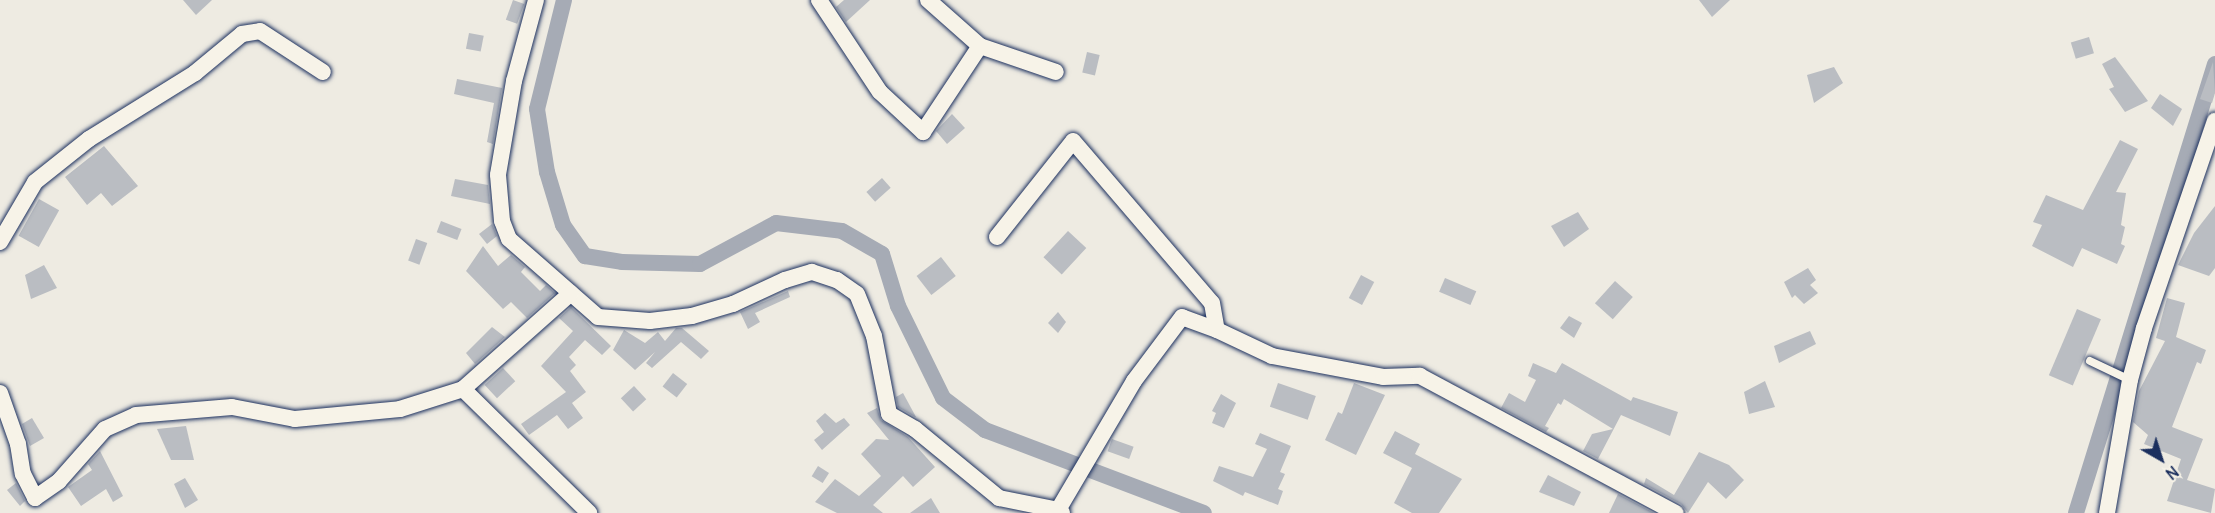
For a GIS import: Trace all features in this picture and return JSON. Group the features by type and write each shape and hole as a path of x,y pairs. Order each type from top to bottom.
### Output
{"street":[{"path":"536,0 514,81 498,175 502,221 509,239 598,316 650,321 692,316 733,304 784,280 812,272 837,280 857,294 874,336 889,414 915,429 999,498 1060,512 1134,381 1182,317 1217,330 1272,356 1383,377 1420,376 1676,513"},
{"path":"928,0 980,46 1056,72"},
{"path":"821,1 880,92 923,132 980,46"},
{"path":"0,242 35,182 88,139 195,73 242,34 261,31 323,72"},
{"path":"2107,513 2126,378 2165,259 2215,122"},
{"path":"997,237 1072,141 1212,303 1217,330"},
{"path":"0,393 18,444 23,474 35,498 59,481 105,429 136,415 232,407 295,419 400,409 463,389 571,293"},
{"path":"463,389 589,513"}],"lane":[{"path":"2090,361 2126,378"}],"building":[{"path":"183,0 212,0 196,15"},
{"path":"513,0 524,4 517,24 506,20"},
{"path":"844,0 870,0 846,22 836,7"},
{"path":"1699,0 1730,0 1712,17"},
{"path":"469,33 484,36 481,52 466,49"},
{"path":"2089,37 2094,53 2076,59 2071,43"},
{"path":"1087,52 1100,55 1095,75 1082,72"},
{"path":"2115,57 2148,101 2125,112 2109,89 2114,87 2102,64"},
{"path":"2213,62 2215,93 2212,103 2200,99"},
{"path":"1834,67 1843,83 1814,103 1807,75"},
{"path":"457,79 502,88 493,144 487,142 494,103 454,94"},
{"path":"2160,94 2182,109 2173,126 2151,108"},
{"path":"952,114 965,128 947,144 936,131"},
{"path":"2120,140 2138,149 2116,192 2126,193 2121,225 2125,227 2121,244 2125,246 2117,264 2082,248 2073,267 2032,246 2042,225 2033,222 2046,195 2083,210"},
{"path":"104,146 138,186 112,206 101,193 87,205 65,177"},
{"path":"882,178 891,188 875,202 866,192"},
{"path":"455,179 488,185 490,204 451,196"},
{"path":"39,199 59,210 39,247 19,236"},
{"path":"2215,206 2215,268 2209,276 2178,265 2194,233"},
{"path":"1578,212 1589,229 1564,247 1551,226"},
{"path":"441,221 462,229 457,240 437,232"},
{"path":"492,224 497,236 487,244 479,234"},
{"path":"1068,231 1086,248 1062,274 1043,257"},
{"path":"416,239 427,243 419,265 408,261"},
{"path":"483,246 498,266 511,255 525,267 521,272 540,291 546,285 555,293 527,318 511,302 503,309 466,271"},
{"path":"941,257 956,276 931,295 917,276"},
{"path":"44,265 57,288 31,299 25,275"},
{"path":"1808,268 1816,280 1810,285 1818,293 1804,304 1795,295 1792,298 1784,282"},
{"path":"1361,275 1374,282 1362,305 1349,298"},
{"path":"1445,278 1476,291 1470,305 1439,292"},
{"path":"1615,281 1633,297 1613,319 1595,303"},
{"path":"788,291 790,297 755,313 760,322 748,329 740,312"},
{"path":"2167,298 2185,303 2176,337 2206,350 2201,364 2197,362 2172,427 2203,439 2187,480 2215,489 2211,513 2167,501 2181,459 2144,444 2148,435 2133,422 2139,391 2165,341 2156,338"},
{"path":"571,307 611,346 602,355 585,340 569,357 576,365 570,371 586,392 572,403 583,418 568,429 557,415 529,435 521,424 566,392 541,366 573,331 559,318"},
{"path":"2077,309 2101,319 2073,385 2049,375"},
{"path":"1058,312 1066,322 1058,333 1048,323"},
{"path":"1569,316 1582,323 1574,338 1560,328"},
{"path":"492,327 505,337 475,364 466,353"},
{"path":"676,328 682,328 709,351 701,359 681,342 652,368 646,363 655,352 635,370 613,350 624,330 645,343 658,332 665,341"},
{"path":"1810,331 1816,344 1779,363 1774,346"},
{"path":"1533,363 1556,373 1562,363 1631,401 1633,397 1678,412 1670,436 1621,415 1598,459 1583,451 1592,434 1613,429 1564,399 1561,405 1558,403 1545,426 1549,428 1546,432 1501,408 1509,393 1525,402 1536,380 1528,376"},
{"path":"503,368 515,381 497,398 485,385"},
{"path":"673,373 687,384 677,397 663,386"},
{"path":"1765,381 1775,407 1749,414 1744,392"},
{"path":"1278,383 1316,396 1308,420 1270,407"},
{"path":"1354,383 1385,395 1356,455 1325,440 1338,412 1342,414"},
{"path":"634,386 646,399 633,411 621,398"},
{"path":"903,393 916,417 898,407 896,397"},
{"path":"1221,394 1236,403 1224,428 1212,423 1216,413 1212,411"},
{"path":"877,408 881,420 908,437 935,467 913,487 903,476 873,505 883,513 837,513 815,502 835,479 859,496 881,476 861,454 876,439 889,440 867,413"},
{"path":"825,413 836,423 844,418 850,425 822,450 814,440 824,432 816,421"},
{"path":"32,418 44,438 30,446 22,424"},
{"path":"186,426 194,460 171,460 157,429"},
{"path":"1395,431 1420,444 1415,454 1462,479 1439,513 1412,513 1394,503 1412,468 1383,453"},
{"path":"1260,433 1291,446 1280,472 1285,474 1278,489 1283,491 1278,505 1245,492 1243,496 1213,481 1219,466 1253,477 1267,449 1255,444"},
{"path":"1112,439 1134,447 1129,459 1108,451"},
{"path":"100,451 123,496 113,502 106,489 81,506 68,487 92,470 88,464"},
{"path":"1699,452 1729,465 1744,480 1726,499 1708,482 1688,513 1681,504 1627,475 1644,484 1646,478 1674,495"},
{"path":"818,466 829,473 823,483 812,476"},
{"path":"1548,475 1581,492 1574,506 1539,492"},
{"path":"185,478 198,500 185,508 174,484"},
{"path":"16,483 25,501 20,506 7,490"},
{"path":"1618,494 1654,513 1609,513"},
{"path":"931,498 940,513 910,513"}],"waterway":[{"path":"564,0 537,109 547,172 563,225 585,256 622,262 700,264 776,223 842,231 882,254 898,306 943,398 985,430 1204,513"},
{"path":"2076,513 2215,64"}]}
